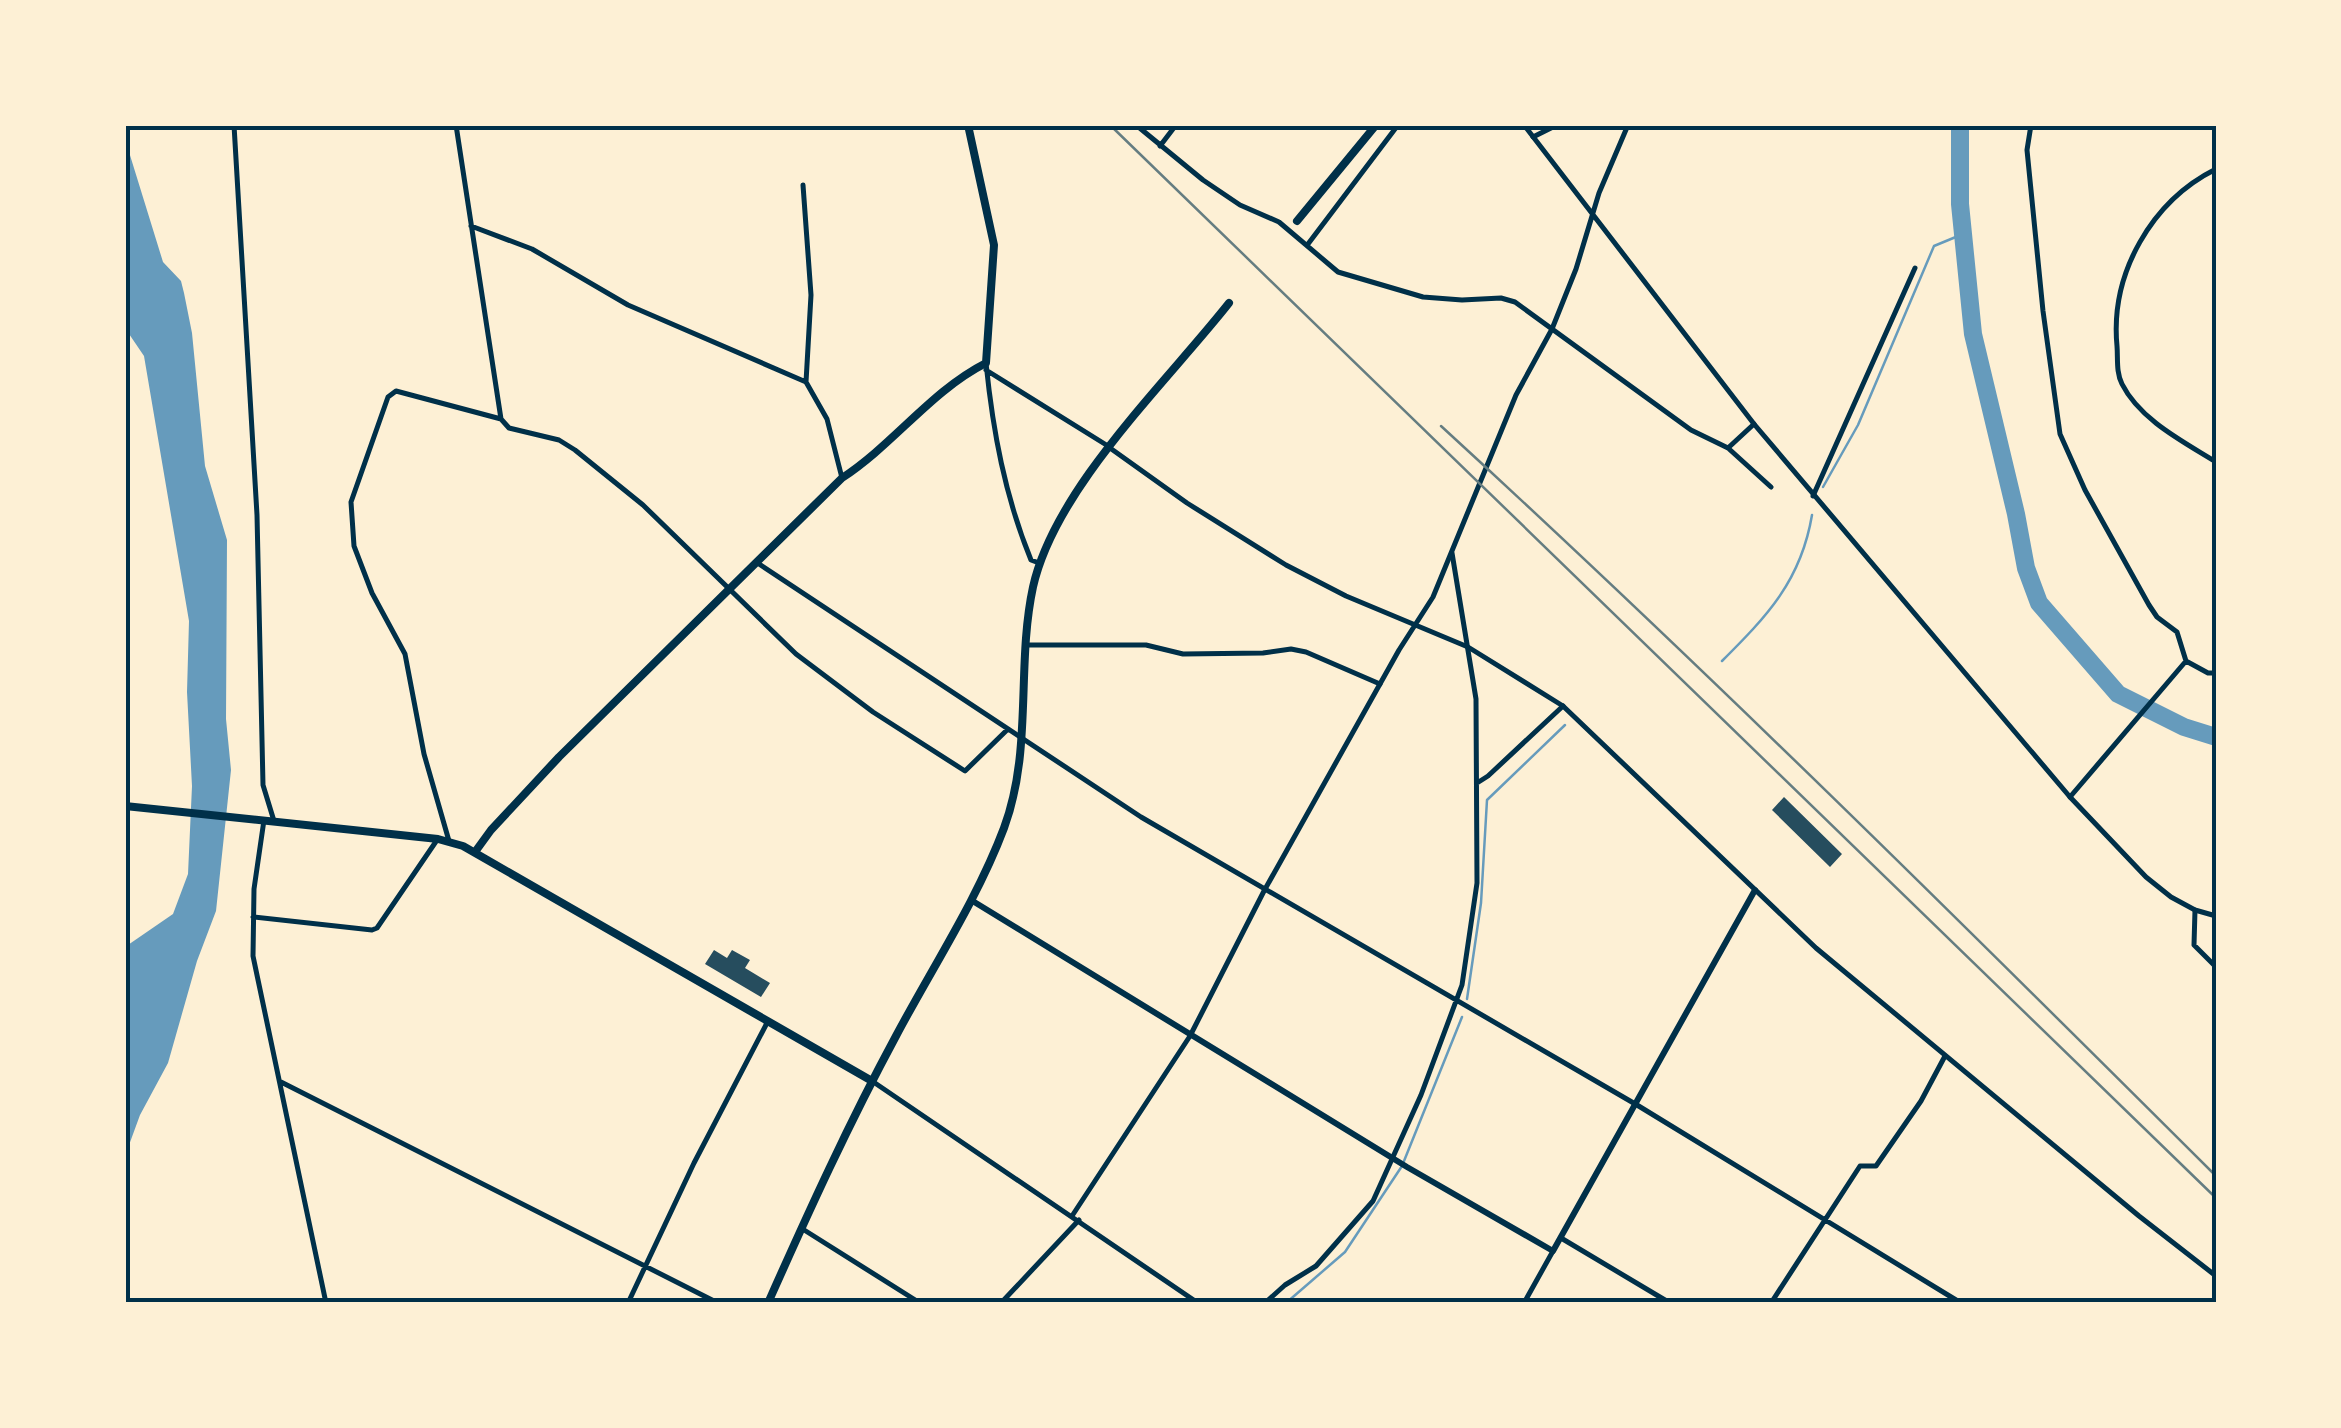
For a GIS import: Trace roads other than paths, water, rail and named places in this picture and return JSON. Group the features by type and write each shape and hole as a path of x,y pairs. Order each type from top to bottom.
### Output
{"main road":[{"path":"475,852 490,830 559,757 842,478 874,457 955,382 986,367 994,245 968,125"},
{"path":"1297,221 1376,125"},
{"path":"768,1303 872,1081 971,900 1006,823 1022,738 1025,646 1048,538 1110,448 1229,303"},
{"path":"125,806 449,841 475,852 872,1081"},
{"path":"971,900 1395,1160 1553,1251 1754,890"}],"street":[{"path":"234,125 257,515 264,820 253,918 257,983 282,1082 326,1303"},
{"path":"456,125 501,419 508,428 559,440 575,450 643,505 812,666 872,712 964,770 1008,729"},
{"path":"1136,125 1240,205 1279,222 1338,272 1423,296 1501,298 1515,302 1691,430 1728,448 1771,487"},
{"path":"1160,146 1176,125"},
{"path":"1308,244 1398,125"},
{"path":"1524,125 1812,496 2070,797 2146,877 2172,898 2216,916"},
{"path":"1533,137 1557,125"},
{"path":"1072,1216 1190,1036 1264,890 1433,597 1516,396 1552,329 1628,125"},
{"path":"2031,125 2026,150 2060,434 2117,552 2157,618 2177,632 2186,661 2216,673"},
{"path":"2216,169 2173,196 2149,225 2135,252 2115,317 2118,373 2132,399 2154,421 2216,462"},
{"path":"803,185 811,295 806,382 827,419 842,478"},
{"path":"470,226 532,249 628,304 806,382"},
{"path":"1812,496 1916,268"},
{"path":"986,367 1212,520 1286,565 1346,596 1468,647 1563,706 1816,948 2216,1276"},
{"path":"986,367 997,454 1031,560 1040,563"},
{"path":"449,841 424,754 405,654 372,593 354,546 351,502 388,397 396,391 501,419"},
{"path":"1728,448 1754,424"},
{"path":"1265,1303 1285,1284 1316,1266 1373,1201 1395,1160 1457,1001 1475,911 1477,783 1476,699 1452,553"},
{"path":"756,562 1141,817 1637,1106 1956,1302"},
{"path":"1025,646 1146,645 1183,654 1291,649 1380,684"},
{"path":"2070,797 2186,661"},
{"path":"1477,783 1563,706"},
{"path":"253,918 378,928 438,839"},
{"path":"2195,910 2194,945 2216,967"},
{"path":"628,1303 768,1021"},
{"path":"1771,1303 1860,1166 1876,1166 1921,1101 1945,1056"},
{"path":"872,1081 1198,1303"},
{"path":"282,1082 718,1303"},
{"path":"1000,1303 1079,1220"},
{"path":"801,1228 920,1303"},
{"path":"1561,1238 1670,1303"},
{"path":"1524,1303 1553,1251"}],"water":[{"path":"125,139 163,262 181,281 192,333 205,466 227,540 226,719 231,770 216,911 197,961 168,1063 140,1115 125,1156 125,947 173,914 188,874 192,786 187,692 189,621 144,356 125,328"}],"waterway":[{"path":"1960,125 1960,204 1973,334 2026,568 2039,603 2118,694 2184,727 2216,737"},
{"path":"1823,487 1858,425 1934,246 1963,234"},
{"path":"1722,661 1780,596 1800,559 1812,515"},
{"path":"1467,999 1481,903 1487,800 1565,725"},
{"path":"1286,1303 1345,1252 1402,1166 1462,1017"}],"railway":[{"path":"1110,125 2216,1198"},
{"path":"1441,426 1735,703 2216,1176"}]}
